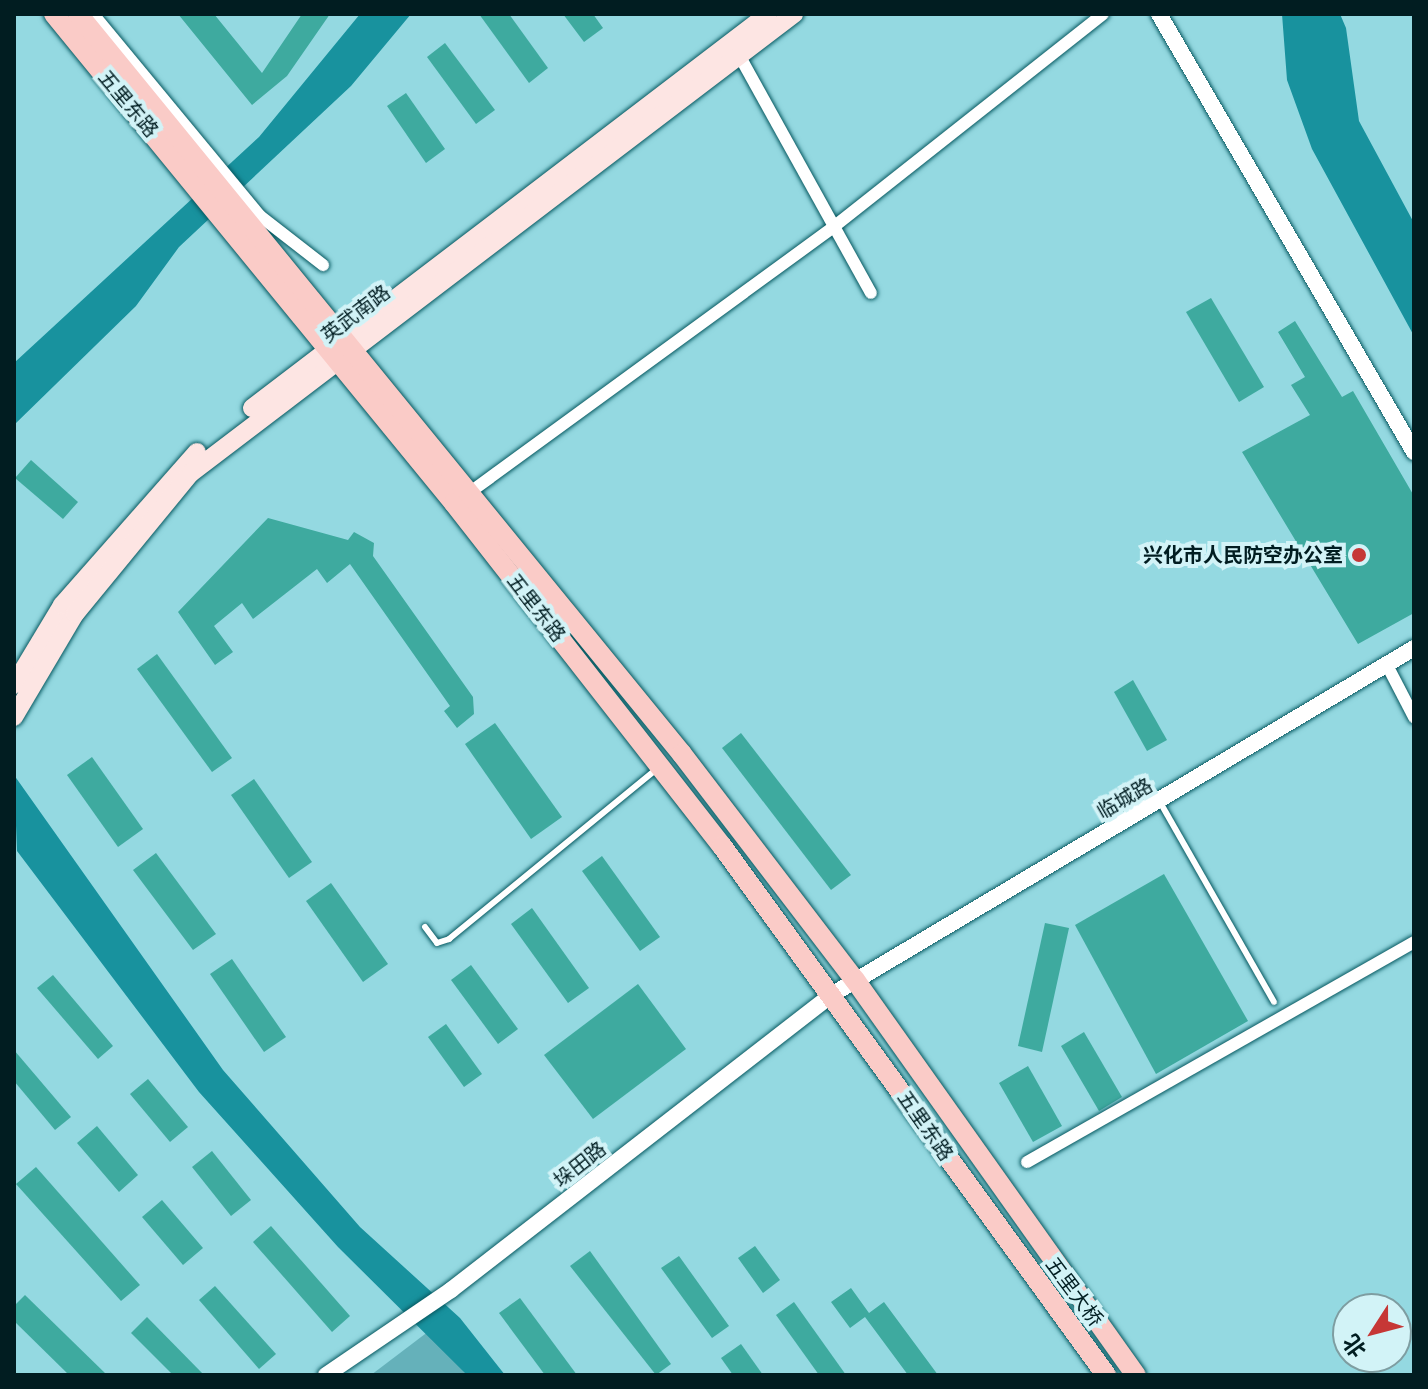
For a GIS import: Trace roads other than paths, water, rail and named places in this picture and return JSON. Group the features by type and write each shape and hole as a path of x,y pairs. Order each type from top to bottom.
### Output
{"main road":[{"name":"五里东路","path":"54,14 201,168"},
{"name":"五里东路","path":"78,14 254,232 833,994 992,1221"},
{"name":"英武南路","path":"14,685 62,605 181,465 768,14"},
{"name":"英武南路","path":"14,716 75,614 191,473 338,346 794,14"},
{"name":"五里东路","path":"338,346 473,490 855,980 1012,1208"},
{"name":"五里大桥","path":"1012,1208 1136,1375"},
{"name":"五里大桥","path":"992,1221 1106,1375"}],"street":[{"path":"93,14 201,168"},
{"path":"473,490 836,225 1103,14"},
{"path":"1159,14 1414,452"},
{"path":"739,55 871,293"},
{"path":"254,232 323,265"},
{"name":"临城路","path":"855,980 1160,802 1414,648"},
{"path":"1387,665 1414,717"},
{"path":"1027,1162 1414,942"},
{"name":"垛田路","path":"326,1375 411,1320 855,980"}],"lane":[{"path":"425,927 437,943 449,939 660,767"},
{"path":"1160,802 1274,1002"}],"place":[{"name":"兴化市人民防空办公室","path":"1359,555"}]}
